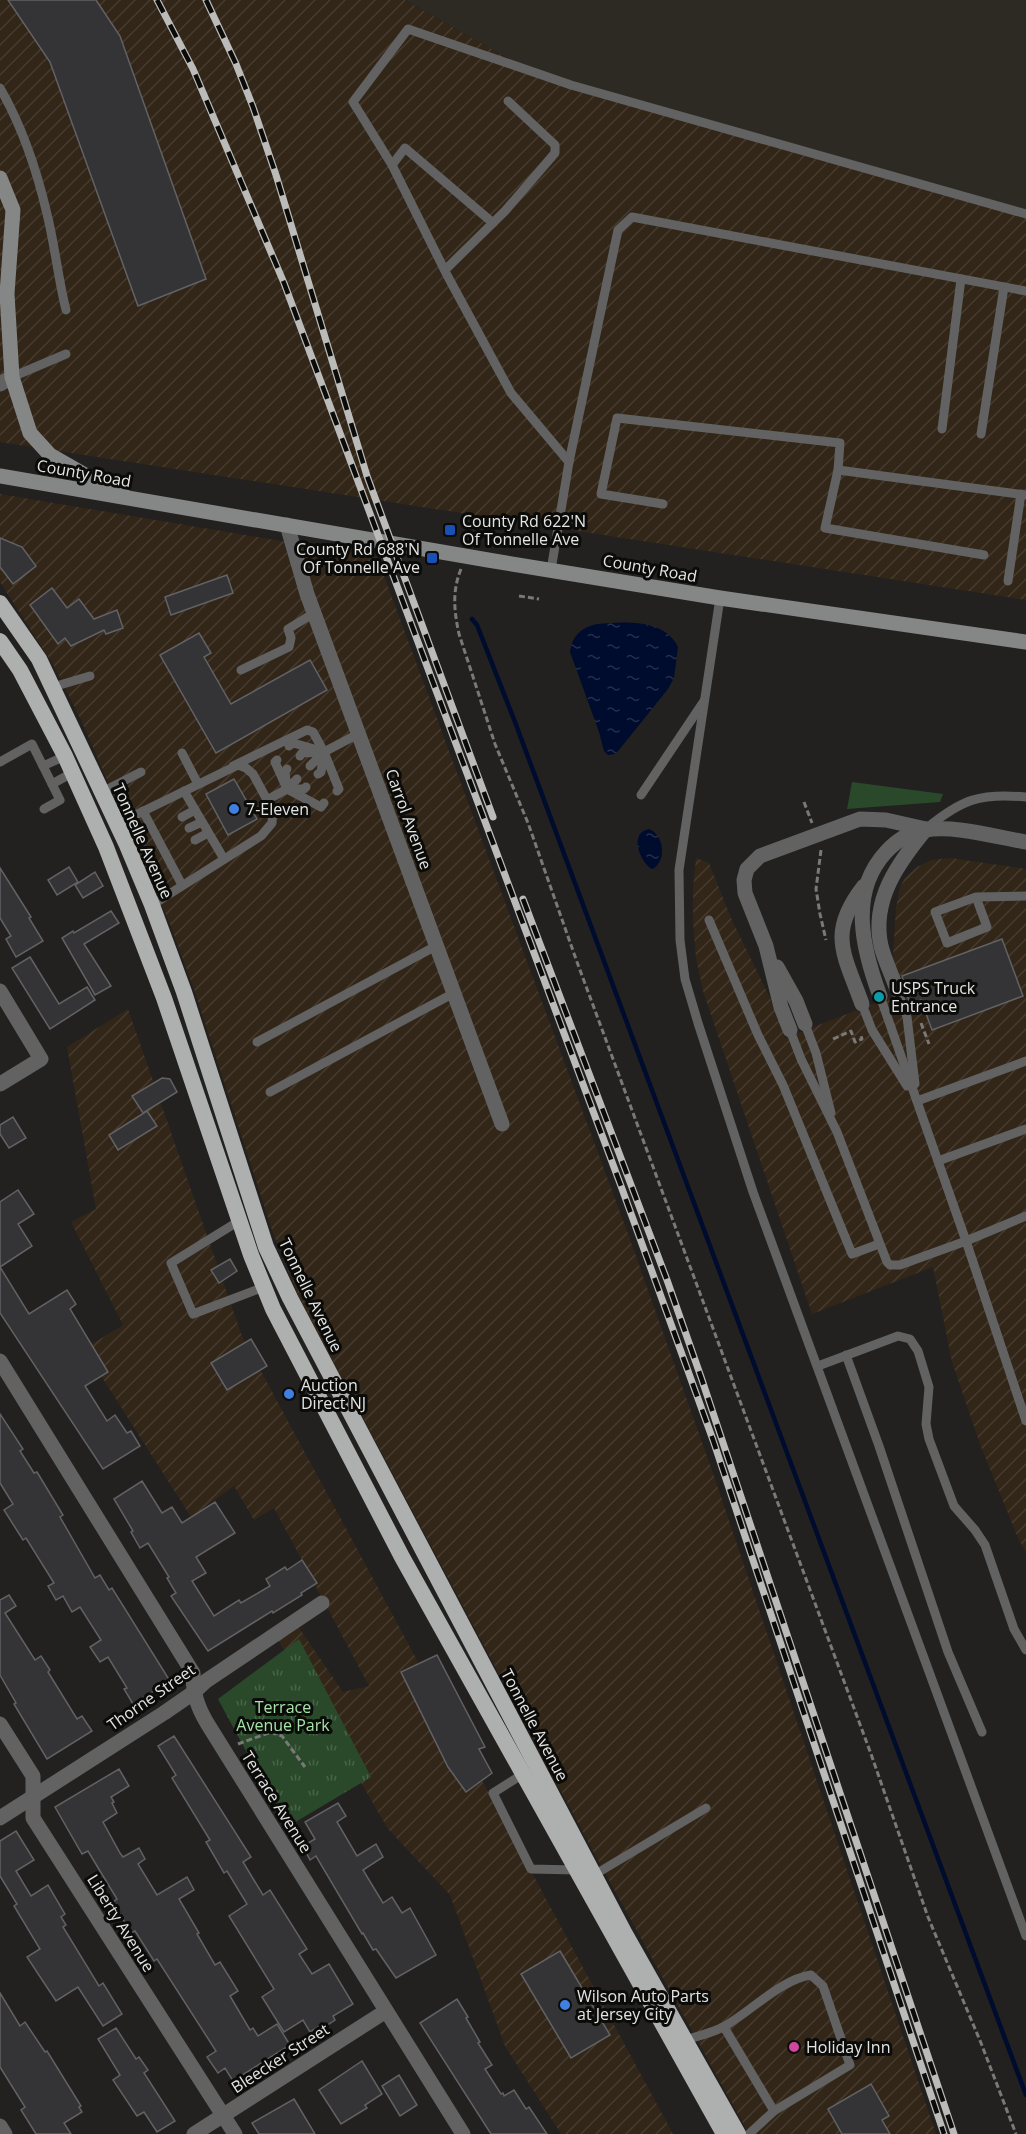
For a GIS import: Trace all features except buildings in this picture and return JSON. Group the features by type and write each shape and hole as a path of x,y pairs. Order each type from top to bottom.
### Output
{"highway":[{"name":"Tonnelle Avenue","path":"0,603 39,659 152,904 184,992 266,1247 295,1309 594,1875 738,2134"},
{"name":"Tonnelle Avenue","path":"0,641 20,670 65,756 106,847 164,998 240,1221 278,1319 402,1557 724,2134"}],"main road":[{"name":"County Road","path":"0,178 13,210 7,294 6,380 30,433 50,455 92,479 162,504"},
{"path":"0,314 7,294"},
{"name":"County Road","path":"0,476 720,598 1026,642"}],"street":[{"name":"Carrol Avenue","path":"286,525 314,613 502,1124"},
{"path":"797,1027 781,1007 766,946 744,886 745,874 760,856 844,824 868,818 926,830 960,831 1026,842"},
{"path":"862,1004 844,953 842,928 847,910 866,884 873,869 893,844 904,836 926,830"},
{"path":"897,990 880,940 881,906 894,873 926,830"},
{"path":"866,884 861,922 862,934 880,996"},
{"path":"0,992 41,1059 0,1084"},
{"name":"Terrace Avenue","path":"0,1360 193,1673 193,1693 204,1717 463,2134"},
{"name":"Thorne Street","path":"0,1818 193,1693 206,1680 322,1603"},
{"name":"Liberty Avenue","path":"0,1724 33,1776 33,1818 235,2134"},
{"name":"Bleecker Street","path":"194,2134 386,2011"},
{"path":"0,2126 5,2134"}],"lane":[{"path":"569,462 511,393 445,270 393,165 353,102 408,29 571,85 1026,214"},
{"path":"0,88 15,117 47,214 66,310"},
{"path":"445,270 493,223 555,153 555,145 508,101"},
{"path":"393,165 405,148 493,223"},
{"path":"550,570 569,462 618,230 632,217 1026,291"},
{"path":"942,429 961,279"},
{"path":"981,434 1004,287"},
{"path":"6,380 66,354"},
{"path":"663,504 601,494 617,418 840,443 838,470 825,528 984,555"},
{"path":"838,470 1023,494 1008,581"},
{"path":"720,598 679,870 680,940 686,979 753,1192 1026,1936"},
{"path":"241,670 289,647 291,638 288,629 314,613"},
{"path":"53,687 90,676"},
{"path":"641,795 705,699"},
{"path":"117,824 307,730 313,732 324,752 339,789 337,791"},
{"path":"310,766 324,752 358,734"},
{"path":"289,746 292,743 324,752"},
{"path":"0,762 32,744 60,800 44,809"},
{"path":"300,756 302,753 324,752"},
{"path":"318,774 321,772 324,752"},
{"path":"324,752 332,781 328,784"},
{"path":"182,753 198,784"},
{"path":"43,766 65,756"},
{"path":"277,759 274,762 287,789 321,807 320,800"},
{"path":"152,904 261,836 270,828 273,812 250,771 238,765 232,767"},
{"path":"287,769 285,772 287,789"},
{"path":"102,792 141,772"},
{"path":"52,783 72,773"},
{"path":"267,800 287,789 297,779"},
{"path":"287,789 306,787"},
{"path":"184,791 224,859"},
{"path":"926,830 955,807 971,799 988,796 1026,796"},
{"path":"182,816 195,810"},
{"path":"143,811 165,842 182,885"},
{"path":"189,828 202,822"},
{"path":"195,840 208,833"},
{"path":"976,897 987,927 947,943 944,928 935,912 976,897 1026,896"},
{"path":"971,917 982,913"},
{"path":"709,920 758,1035 783,1085 852,1254 879,1244"},
{"path":"257,1042 436,946"},
{"path":"897,990 907,1017 917,1101"},
{"path":"270,1092 453,993"},
{"path":"880,996 1026,1421"},
{"path":"862,1004 872,1030 917,1101"},
{"path":"797,1027 801,1059 837,1132"},
{"path":"797,1027 816,1053 837,1132 884,1259 890,1265 900,1265 1026,1216"},
{"path":"917,1101 1026,1061"},
{"path":"938,1161 1026,1128"},
{"path":"240,1221 171,1263 193,1314 264,1287"},
{"path":"818,1366 898,1336 910,1339 915,1344 928,1380 926,1424 929,1440 954,1506 985,1545 1014,1629 1026,1650"},
{"path":"846,1355 948,1652 982,1732"},
{"path":"523,1774 493,1793 531,1869 576,1870"},
{"path":"594,1875 706,1808"},
{"path":"685,2040 724,2027 784,1986 803,1976 811,1975 823,1986 850,2065 774,2111 749,2134"},
{"path":"724,2027 774,2111"}],"path":[{"path":"466,556 457,580 454,602 455,618 495,744 528,824 585,984 867,1743 928,1917 1016,2134"},
{"path":"519,596 539,598"},
{"path":"804,802 812,823"},
{"path":"833,1039 851,1031 855,1042 862,1039"},
{"path":"238,1744 271,1732 288,1720"},
{"path":"271,1732 282,1736 305,1767"}],"shaded area":[{"path":"0,0 405,0 522,66 1026,214 1026,600 0,442"},
{"path":"405,0 1026,0 1026,214 522,66"},
{"path":"0,494 377,557 627,1231 714,1476 936,2134 749,2134 594,1853 299,1297 273,1233 195,992 170,924 81,720 54,666 0,582"},
{"path":"696,858 709,863 731,918 770,998 785,1038 904,992 895,971 893,956 896,908 900,887 905,878 917,867 931,860 950,858 1026,869 1026,1552 1018,1538 981,1447 952,1362 933,1267 812,1314 703,991 696,958 693,923"},
{"path":"128,1009 242,1336 673,2134 561,2134 505,2046 450,1895 388,1829 276,1636 293,1619 343,1692 369,1686 274,1508 254,1520 234,1486 191,1517 84,1349 123,1325 71,1222 96,1209 67,1047"}],"green space":[{"path":"852,782 943,794 940,802 847,809"},
{"name":"Terrace Avenue Park","path":"299,1639 371,1777 287,1827 218,1699"}],"water":[{"path":"630,623 653,626 672,638 678,647 674,678 668,689 619,750 615,754 608,755 604,751 570,652 578,633 586,627 597,624"},
{"path":"649,829 658,837 662,848 660,860 653,869 642,859 638,847 639,836 643,831"}],"waterway":[{"path":"472,619 477,625 515,722 1026,2095"}],"railway":[{"path":"157,0 193,69 284,283 621,1186 713,1440 944,2134"},
{"path":"206,0 253,107 276,175 367,476 493,817"},
{"path":"523,899 667,1280 701,1377 954,2134"}],"place":[{"name":"County Rd 622'N Of Tonnelle Ave","path":"450,530"},
{"name":"County Rd 688'N Of Tonnelle Ave","path":"432,558"},
{"name":"7-Eleven","path":"234,809"},
{"name":"USPS Truck Entrance","path":"879,997"},
{"name":"Auction Direct NJ","path":"289,1394"},
{"name":"Wilson Auto Parts at Jersey City","path":"565,2005"},
{"name":"Holiday Inn","path":"794,2047"}]}
